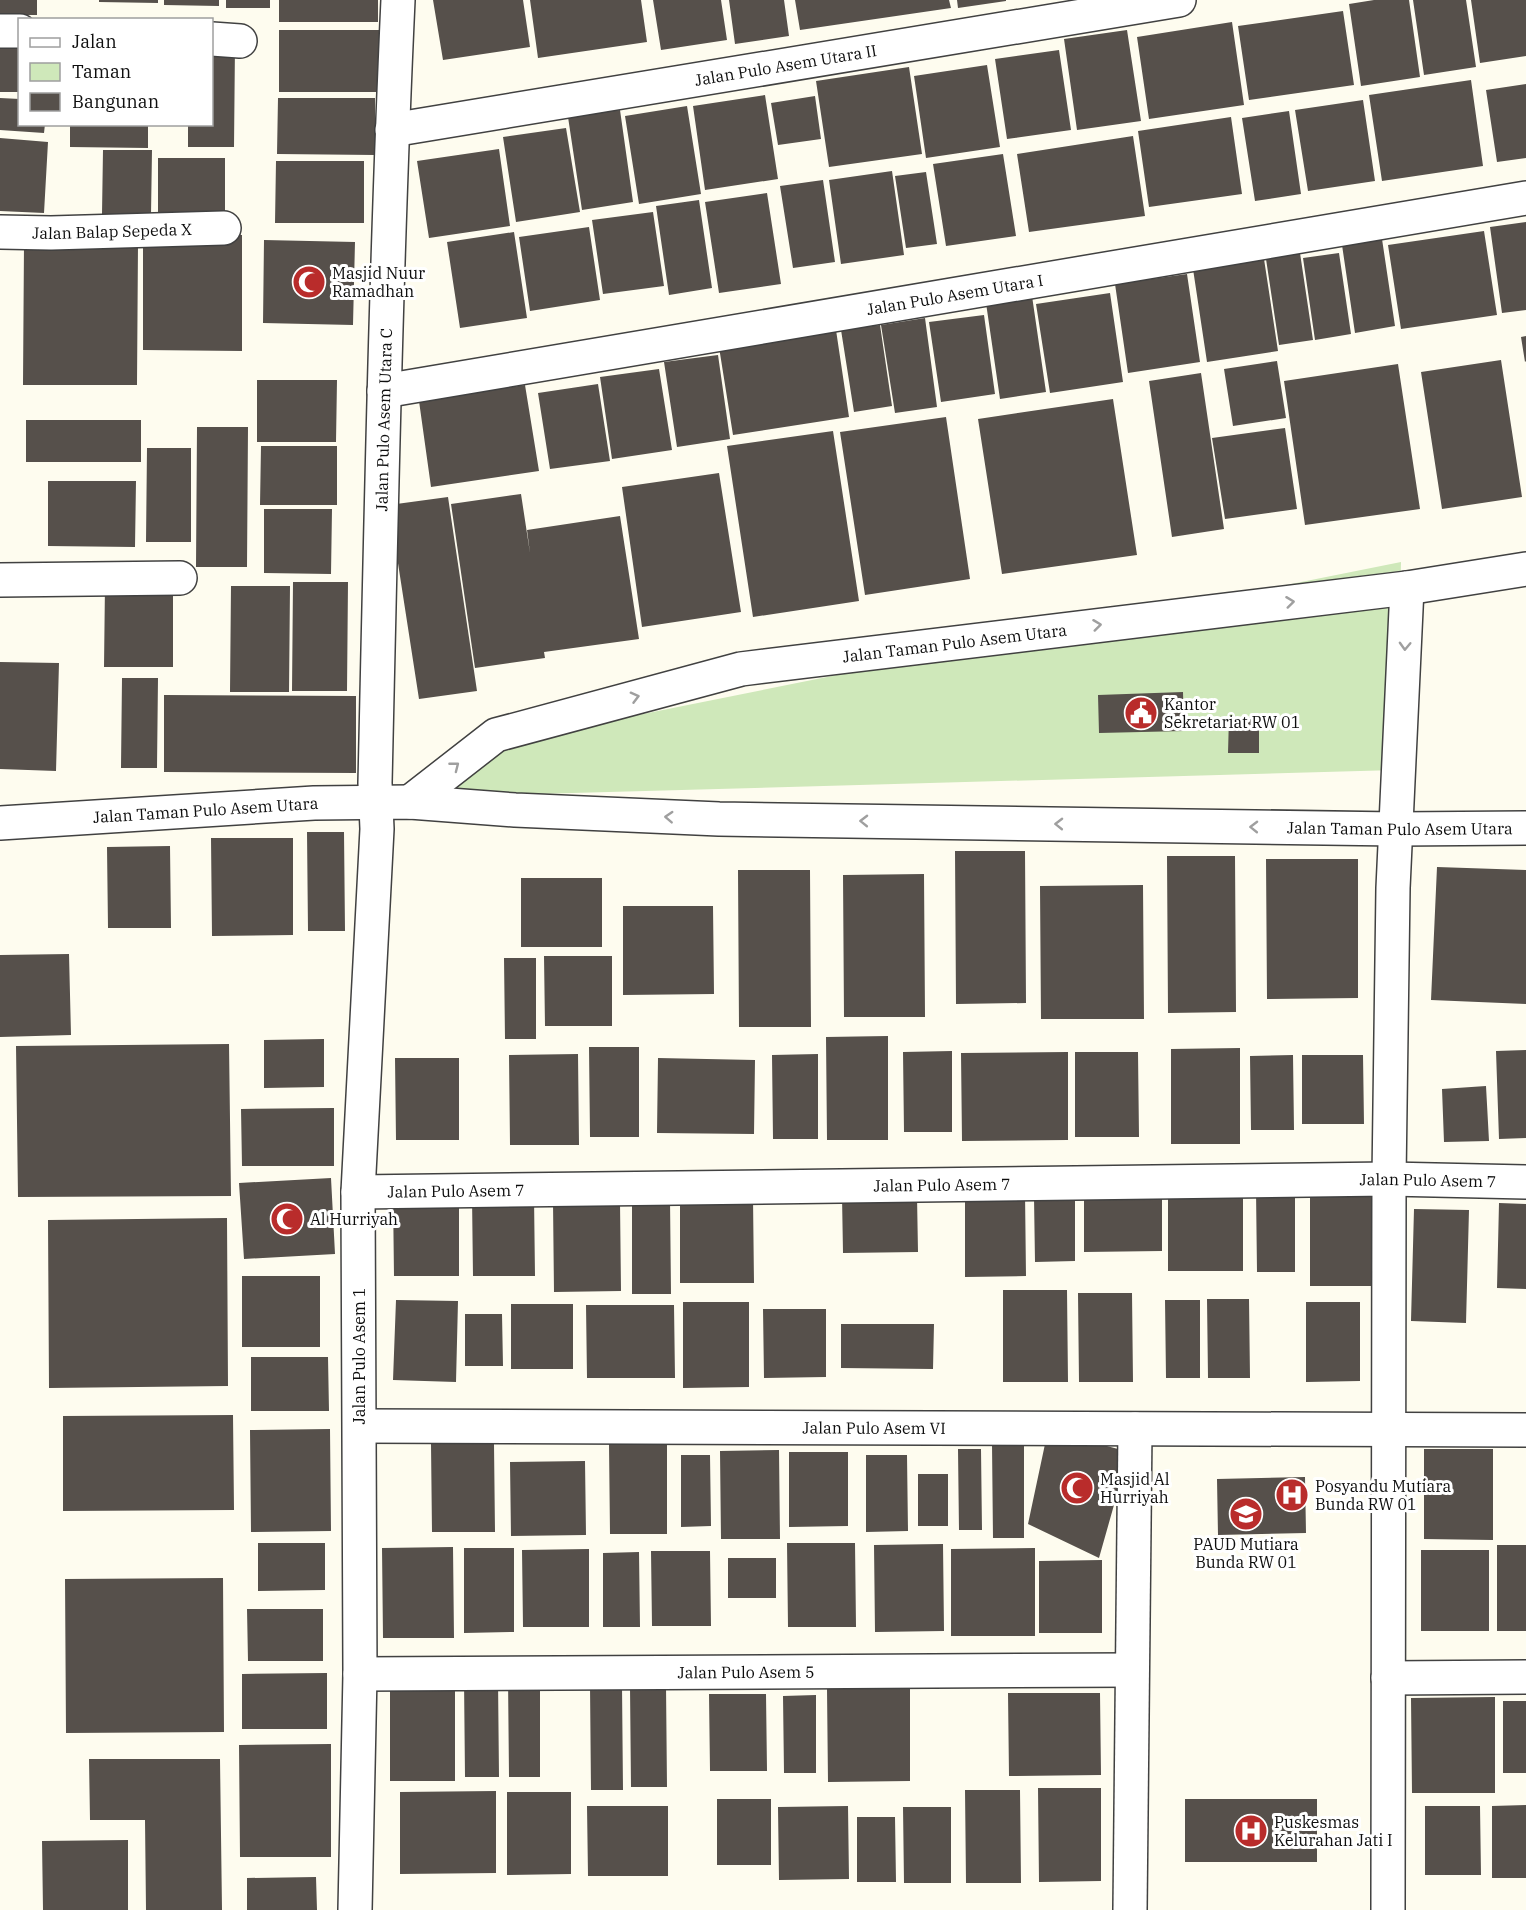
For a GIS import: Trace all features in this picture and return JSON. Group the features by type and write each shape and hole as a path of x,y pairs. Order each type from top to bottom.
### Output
{"street":[{"name":"Jalan Pulo Asem Utara C","path":"375,802 384,391 398,0"},
{"name":"Jalan Pulo Asem Utara II","path":"392,130 1179,0"},
{"path":"0,30 18,31"},
{"name":"Jalan Pulo Asem Utara I","path":"384,391 1526,198"},
{"name":"Jalan Balap Sepeda X","path":"0,232 51,233 224,228"},
{"name":"Jalan Taman Pulo Asem Utara","path":"410,802 495,735 741,669 1407,588 1526,569"},
{"path":"0,580 180,578"},
{"path":"1388,1910 1389,1179 1393,888 1407,588"},
{"name":"Jalan Pulo Asem 1","path":"355,1910 360,1674 358,1192 377,829 375,802"},
{"name":"Jalan Taman Pulo Asem Utara","path":"0,823 314,803 410,802 515,810 720,819 1397,829 1526,828"},
{"name":"Jalan Pulo Asem 7","path":"358,1192 1389,1179 1526,1182"},
{"name":"Jalan Pulo Asem VI","path":"360,1426 1526,1430"},
{"path":"1130,1910 1135,1429"},
{"name":"Jalan Pulo Asem 5","path":"360,1674 1132,1670"},
{"path":"1388,1678 1526,1677"}],"green space":[{"path":"1401,562 1396,770 431,797 523,738"}],"building":[{"path":"0,0 37,0 37,15 0,15"},
{"path":"99,0 158,0 158,3 99,2"},
{"path":"164,0 219,0 219,6 164,5"},
{"path":"226,0 270,0 270,8 226,8"},
{"path":"279,0 378,0 378,22 279,22"},
{"path":"433,0 523,0 530,47 443,60"},
{"path":"530,0 641,0 647,42 538,58"},
{"path":"653,0 721,0 727,40 661,50"},
{"path":"729,0 784,0 789,36 735,44"},
{"path":"795,0 949,0 951,8 800,30"},
{"path":"957,0 1006,0 1006,1 958,8"},
{"path":"1374,0 1409,0 1420,77 1361,86 1349,4"},
{"path":"1413,0 1466,0 1476,67 1424,75"},
{"path":"1471,0 1526,0 1526,56 1480,63"},
{"path":"1343,11 1354,85 1249,100 1238,26"},
{"path":"1232,22 1244,105 1149,119 1137,37"},
{"path":"279,30 382,30 382,92 279,92"},
{"path":"1127,30 1141,121 1077,130 1064,39"},
{"path":"213,44 235,44 234,147 188,147 188,126 213,126"},
{"path":"0,46 18,46 18,92 0,92"},
{"path":"1059,50 1071,130 1007,139 995,59"},
{"path":"987,65 1000,147 926,158 914,76"},
{"path":"909,67 922,154 829,167 816,81"},
{"path":"1471,80 1483,166 1382,181 1369,95"},
{"path":"1526,84 1526,158 1497,162 1486,90"},
{"path":"765,95 778,179 705,190 693,106"},
{"path":"815,96 821,139 778,145 771,103"},
{"path":"0,98 18,99 18,126 45,126 44,133 0,130"},
{"path":"278,98 375,98 375,155 277,154"},
{"path":"1363,100 1375,181 1308,191 1295,110"},
{"path":"687,106 701,194 639,204 625,116"},
{"path":"620,110 633,202 582,210 568,117"},
{"path":"1289,111 1301,194 1255,201 1242,118"},
{"path":"1231,117 1242,194 1149,207 1138,131"},
{"path":"70,126 148,126 148,148 70,147"},
{"path":"566,128 580,212 516,222 503,137"},
{"path":"1133,136 1145,216 1029,232 1017,154"},
{"path":"0,138 48,142 44,213 0,211"},
{"path":"499,149 510,226 429,238 417,161"},
{"path":"103,150 152,150 151,215 102,214"},
{"path":"1003,154 1016,236 946,246 933,164"},
{"path":"158,158 225,158 225,221 158,220"},
{"path":"276,161 364,161 364,223 275,223"},
{"path":"892,171 904,255 841,264 829,180"},
{"path":"926,172 937,244 906,248 895,176"},
{"path":"823,180 835,262 793,268 780,186"},
{"path":"767,193 781,284 719,293 705,202"},
{"path":"699,200 712,288 669,295 656,206"},
{"path":"653,212 664,286 603,294 592,220"},
{"path":"1526,222 1526,310 1502,313 1490,227"},
{"path":"589,227 600,300 530,311 519,237"},
{"path":"1484,231 1497,315 1401,329 1388,245"},
{"path":"514,232 527,318 460,328 447,242"},
{"path":"143,234 242,235 242,351 143,350"},
{"path":"1382,239 1395,326 1355,333 1342,245"},
{"name":"Masjid Nuur Ramadhan","path":"264,240 355,242 353,325 263,323"},
{"path":"24,244 138,244 137,385 23,385"},
{"path":"1300,253 1313,340 1279,345 1266,259"},
{"path":"1339,253 1351,334 1315,340 1303,258"},
{"path":"1264,259 1278,351 1207,362 1193,269"},
{"path":"1187,274 1200,362 1128,373 1115,284"},
{"path":"1110,293 1123,382 1050,393 1036,304"},
{"path":"1032,296 1046,392 1000,399 986,303"},
{"path":"984,315 995,394 941,402 929,322"},
{"path":"925,318 937,407 895,413 881,325"},
{"path":"880,325 892,406 854,412 841,330"},
{"path":"836,330 849,417 733,435 719,347"},
{"path":"1526,336 1526,361 1525,362 1521,337"},
{"path":"718,355 730,439 677,447 664,362"},
{"path":"1501,360 1522,497 1442,509 1421,372"},
{"path":"1277,361 1286,418 1233,426 1224,369"},
{"path":"1398,364 1420,509 1305,525 1284,381"},
{"path":"659,369 672,450 612,459 600,377"},
{"path":"1201,373 1224,529 1172,537 1149,381"},
{"path":"257,380 337,380 336,442 257,442"},
{"path":"598,384 610,461 550,469 538,393"},
{"path":"525,385 539,471 431,487 419,401"},
{"path":"1113,399 1137,555 1002,574 978,419"},
{"path":"946,417 970,579 865,595 840,432"},
{"path":"26,420 141,420 141,462 26,462"},
{"path":"197,427 248,427 247,567 196,567"},
{"path":"1285,428 1297,509 1225,519 1212,438"},
{"path":"833,431 859,601 753,617 727,446"},
{"path":"261,446 337,446 337,505 260,505"},
{"path":"147,448 191,448 191,542 146,542"},
{"path":"719,473 741,612 642,627 622,487"},
{"path":"48,481 136,481 135,547 48,546"},
{"path":"521,494 530,553 527,530 620,516 639,639 544,652 545,658 475,668 451,504"},
{"path":"448,497 477,691 419,699 389,505"},
{"path":"264,509 332,509 331,574 264,573"},
{"path":"293,582 348,582 347,691 292,691"},
{"path":"105,584 173,585 173,667 104,667"},
{"path":"231,586 290,586 289,692 230,692"},
{"path":"0,662 59,663 56,771 0,769"},
{"path":"122,678 158,678 157,768 121,768"},
{"name":"Kantor Sekretariat RW 01","path":"1183,692 1184,731 1099,733 1098,695"},
{"path":"164,695 356,696 356,773 164,772"},
{"path":"1229,717 1259,717 1259,753 1228,753"},
{"path":"307,832 344,832 345,931 308,931"},
{"path":"211,838 293,838 293,935 212,936"},
{"path":"170,846 171,928 108,928 107,847"},
{"path":"955,851 1025,851 1026,1003 956,1004"},
{"path":"1167,856 1235,856 1236,1012 1168,1013"},
{"path":"1266,859 1358,859 1358,998 1267,999"},
{"path":"1437,867 1526,870 1526,1004 1431,1000"},
{"path":"738,870 810,870 811,1027 739,1027"},
{"path":"924,874 925,1017 844,1017 843,875"},
{"path":"521,878 602,878 602,947 521,947"},
{"path":"1143,885 1144,1019 1041,1019 1040,886"},
{"path":"623,906 713,906 714,994 623,995"},
{"path":"69,954 71,1035 0,1037 0,955"},
{"path":"544,956 612,956 612,1026 545,1026"},
{"path":"504,958 536,958 536,1039 505,1039"},
{"path":"888,1036 888,1140 827,1140 826,1037"},
{"path":"324,1039 324,1087 264,1088 264,1040"},
{"path":"229,1044 231,1196 18,1197 16,1046"},
{"path":"589,1047 639,1047 639,1137 590,1137"},
{"path":"1240,1048 1240,1144 1171,1144 1171,1049"},
{"path":"1526,1050 1526,1138 1499,1139 1496,1051"},
{"path":"952,1051 952,1132 904,1132 903,1052"},
{"path":"1068,1052 1068,1140 962,1141 961,1053"},
{"path":"1075,1052 1138,1052 1139,1137 1075,1137"},
{"path":"578,1054 579,1145 510,1145 509,1055"},
{"path":"818,1054 818,1139 773,1139 772,1055"},
{"path":"1293,1055 1294,1130 1251,1130 1250,1056"},
{"path":"1302,1055 1363,1055 1364,1124 1302,1124"},
{"path":"395,1058 459,1058 459,1140 396,1140"},
{"path":"658,1058 755,1060 754,1134 657,1133"},
{"path":"1486,1086 1489,1141 1444,1142 1442,1089"},
{"path":"334,1108 334,1166 242,1166 241,1109"},
{"name":"Al Hurriyah","path":"331,1178 335,1254 244,1259 239,1183"},
{"path":"1310,1188 1372,1188 1372,1286 1310,1286"},
{"path":"1256,1190 1295,1190 1295,1272 1257,1272"},
{"path":"965,1192 1025,1192 1026,1276 965,1277"},
{"path":"393,1194 459,1194 459,1276 394,1276"},
{"path":"1162,1194 1162,1251 1084,1252 1084,1195"},
{"path":"472,1196 534,1196 535,1276 473,1276"},
{"path":"842,1196 917,1196 918,1252 843,1253"},
{"path":"1168,1196 1243,1196 1243,1271 1168,1271"},
{"path":"1034,1197 1075,1197 1075,1261 1035,1262"},
{"path":"680,1198 753,1198 754,1283 680,1283"},
{"path":"632,1199 670,1199 671,1294 632,1294"},
{"path":"553,1202 620,1202 621,1291 554,1292"},
{"path":"1499,1203 1526,1204 1526,1289 1497,1288"},
{"path":"1414,1209 1469,1210 1466,1323 1411,1321"},
{"path":"227,1218 228,1386 49,1388 48,1220"},
{"path":"242,1276 320,1276 320,1347 242,1347"},
{"path":"1003,1290 1067,1290 1068,1382 1003,1382"},
{"path":"1078,1293 1132,1293 1133,1382 1079,1382"},
{"path":"1207,1299 1249,1299 1250,1378 1208,1378"},
{"path":"396,1300 458,1301 456,1382 393,1380"},
{"path":"1165,1300 1200,1300 1200,1378 1166,1378"},
{"path":"683,1302 749,1302 749,1387 683,1388"},
{"path":"1306,1302 1360,1302 1360,1381 1306,1382"},
{"path":"511,1304 573,1304 573,1369 511,1369"},
{"path":"586,1305 674,1305 675,1378 587,1378"},
{"path":"763,1309 826,1309 826,1377 764,1378"},
{"path":"465,1314 502,1314 503,1366 465,1366"},
{"path":"841,1324 934,1324 933,1369 841,1368"},
{"path":"251,1357 328,1357 329,1411 251,1411"},
{"path":"233,1415 234,1510 63,1511 63,1416"},
{"path":"330,1429 331,1531 251,1532 250,1430"},
{"name":"Masjid Al Hurriyah","path":"1048,1430 1129,1452 1099,1558 1028,1524"},
{"path":"431,1444 494,1444 495,1532 432,1532"},
{"path":"609,1444 667,1444 667,1534 610,1534"},
{"path":"992,1444 1024,1444 1024,1538 993,1538"},
{"path":"958,1449 981,1449 982,1530 959,1530"},
{"path":"1424,1449 1493,1449 1493,1540 1424,1539"},
{"path":"779,1450 780,1539 721,1539 720,1451"},
{"path":"789,1452 848,1452 848,1526 789,1527"},
{"path":"681,1455 710,1455 711,1526 681,1527"},
{"path":"866,1455 907,1455 908,1531 866,1532"},
{"path":"585,1461 586,1535 511,1536 510,1462"},
{"path":"918,1474 948,1474 948,1526 918,1526"},
{"path":"1305,1477 1306,1533 1218,1535 1217,1479"},
{"path":"258,1543 325,1543 325,1590 258,1591"},
{"path":"787,1543 855,1543 856,1627 788,1627"},
{"path":"943,1544 944,1631 875,1632 874,1545"},
{"path":"1497,1545 1526,1545 1526,1631 1497,1631"},
{"path":"453,1547 454,1638 383,1638 382,1548"},
{"path":"464,1548 514,1548 514,1632 464,1633"},
{"path":"1035,1548 1035,1636 951,1636 951,1549"},
{"path":"589,1549 589,1627 523,1627 522,1550"},
{"path":"1421,1550 1489,1550 1489,1631 1421,1631"},
{"path":"651,1551 710,1551 711,1626 652,1626"},
{"path":"639,1552 640,1627 603,1627 603,1553"},
{"path":"728,1558 776,1558 776,1598 728,1598"},
{"path":"1102,1560 1102,1633 1039,1633 1039,1561"},
{"path":"223,1578 224,1732 66,1733 65,1579"},
{"path":"247,1609 323,1609 323,1661 248,1661"},
{"path":"327,1673 327,1729 242,1729 242,1674"},
{"path":"508,1677 540,1677 540,1777 509,1777"},
{"path":"464,1679 498,1679 499,1777 465,1777"},
{"path":"590,1685 622,1685 623,1790 591,1790"},
{"path":"666,1685 667,1787 631,1787 630,1686"},
{"path":"455,1689 455,1781 390,1781 390,1690"},
{"path":"827,1689 910,1689 910,1781 828,1782"},
{"path":"1008,1693 1100,1693 1101,1775 1009,1776"},
{"path":"709,1694 766,1694 767,1771 710,1771"},
{"path":"816,1695 816,1773 784,1773 783,1696"},
{"path":"1495,1697 1495,1793 1412,1793 1411,1698"},
{"path":"1503,1701 1526,1701 1526,1773 1503,1773"},
{"path":"331,1744 331,1857 240,1857 239,1745"},
{"path":"89,1759 220,1759 222,1910 146,1910 145,1820 90,1820"},
{"path":"1038,1788 1101,1788 1101,1881 1039,1882"},
{"path":"965,1790 1020,1790 1021,1883 966,1883"},
{"path":"496,1791 496,1873 400,1874 400,1792"},
{"path":"507,1792 571,1792 571,1874 507,1875"},
{"path":"717,1799 771,1799 771,1865 717,1865"},
{"name":"Puskesmas Kelurahan Jati I","path":"1185,1799 1317,1799 1317,1862 1185,1862"},
{"path":"1526,1805 1526,1878 1492,1878 1492,1806"},
{"path":"587,1806 668,1806 668,1876 588,1876"},
{"path":"848,1806 849,1879 779,1880 778,1807"},
{"path":"1425,1806 1480,1806 1481,1875 1425,1875"},
{"path":"903,1807 951,1807 951,1883 904,1883"},
{"path":"857,1817 895,1817 896,1882 857,1882"},
{"path":"128,1840 128,1910 43,1910 42,1841"},
{"path":"316,1877 317,1910 247,1910 247,1878"}],"place":[{"name":"Masjid Nuur Ramadhan","path":"309,282"},
{"name":"Kantor Sekretariat RW 01","path":"1141,713"},
{"name":"Al Hurriyah","path":"287,1219"},
{"name":"Masjid Al Hurriyah","path":"1077,1488"},
{"name":"Posyandu Mutiara Bunda RW 01","path":"1292,1495"},
{"name":"PAUD Mutiara Bunda RW 01","path":"1246,1514"},
{"name":"Puskesmas Kelurahan Jati I","path":"1251,1831"}]}
